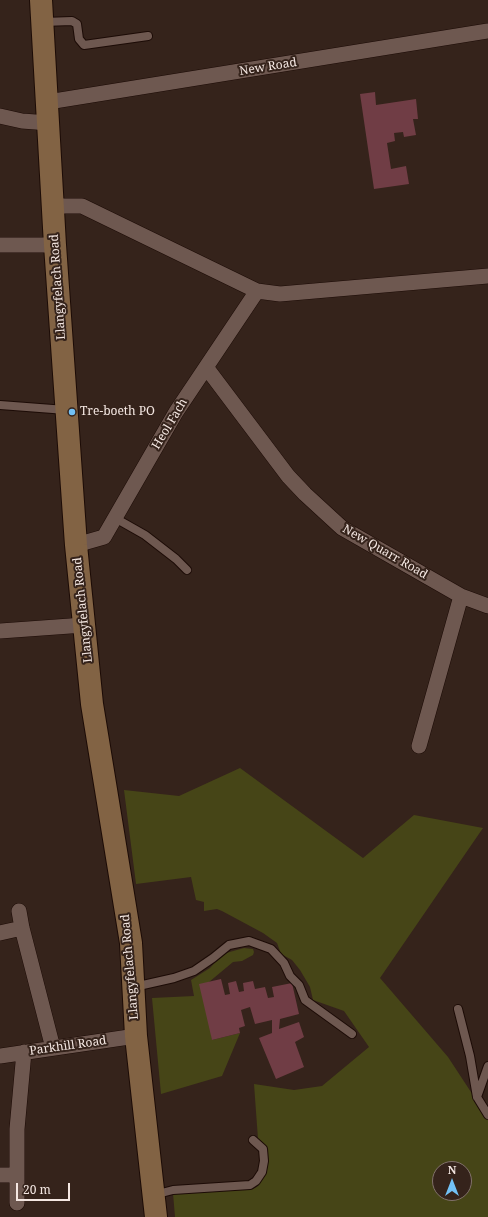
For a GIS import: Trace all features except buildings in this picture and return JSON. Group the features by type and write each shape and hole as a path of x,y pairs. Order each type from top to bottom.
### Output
{"main road":[{"name":"Llangyfelach Road","path":"41,0 55,245 76,545 92,704 131,943 136,1036 156,1217"}],"street":[{"name":"New Road","path":"48,102 488,32"},
{"path":"0,116 22,121 49,123"},
{"path":"53,206 82,206 257,291 280,294 488,276"},
{"path":"0,245 55,245"},
{"name":"Heol Fach","path":"76,545 104,537 176,412 257,291"},
{"name":"New Quarr Road","path":"206,367 288,476 342,528 461,596 488,606"},
{"path":"419,746 461,596"},
{"path":"0,631 84,625"},
{"path":"19,911 53,1048"},
{"path":"0,933 22,928"},
{"name":"Parkhill Road","path":"0,1056 136,1036"},
{"path":"17,1203 17,1129 24,1052"},
{"path":"0,1175 17,1175"}],"lane":[{"path":"42,22 72,21 77,24 80,39 84,45 148,36"},
{"path":"0,405 66,410"},
{"path":"115,518 144,535 176,559 187,570"},
{"path":"133,987 174,978 194,971 229,945 249,941 271,949 284,963 290,976 299,985 305,1000 352,1034"},
{"path":"458,1010 470,1056 477,1097 488,1115"},
{"path":"477,1097 488,1066"},
{"path":"153,1196 173,1190 250,1185 256,1181 262,1172 264,1161 262,1149 253,1140"}],"shaded area":[{"path":"240,768 363,858 414,815 483,828 380,978 448,1057 488,1118 488,1217 175,1217 173,1193 253,1189 258,1186 265,1150 262,1142 258,1139 254,1084 294,1090 322,1086 369,1047 344,1011 313,1000 310,987 300,970 292,960 281,954 277,943 263,933 222,911 217,909 204,911 204,902 196,900 191,877 136,884 124,790 179,796"},
{"path":"244,948 253,949 253,955 242,961 233,962 209,982 212,1040 240,1033 222,1076 161,1094 152,998 194,996 191,980 210,968 226,953"}],"place":[{"name":"Tre-boeth PO","path":"72,412"}]}
